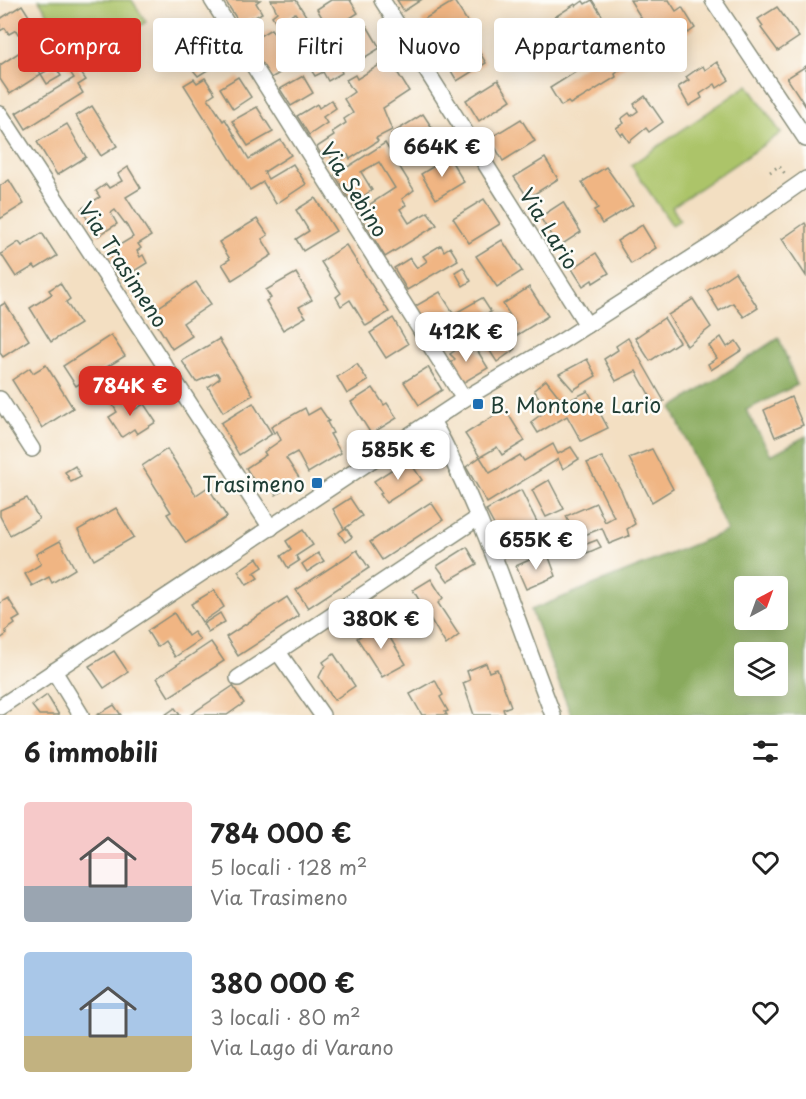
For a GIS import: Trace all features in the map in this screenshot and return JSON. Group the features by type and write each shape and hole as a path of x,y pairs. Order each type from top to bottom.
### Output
{"street":[{"name":"Via Sebino","path":"212,0 464,399"},
{"name":"Via Lario","path":"382,0 586,326"},
{"path":"713,0 806,139"},
{"name":"Via Trasimeno","path":"0,114 272,528"},
{"path":"0,706 464,399 586,326 732,232 806,178"},
{"path":"0,399 32,449"},
{"path":"432,420 453,458 478,518 553,715"},
{"path":"238,678 478,518"},
{"path":"278,652 322,715"},
{"path":"54,671 81,715"}],"path":[{"path":"770,172 779,166 787,177"}],"green space":[{"path":"39,0 132,0 146,22 141,25 141,18 51,18"},
{"path":"748,85 781,133 672,207 680,220 672,225 631,165"},
{"path":"779,338 797,385 746,410 771,455 806,436 806,715 571,715 531,610 727,531 672,408"}],"building":[{"path":"229,0 260,0 256,3 262,13 254,18 236,18 226,2"},
{"path":"271,0 296,0 307,18 299,18 295,13 287,18 276,18 276,22 272,16 277,12"},
{"path":"331,0 350,0 358,13 350,18 322,18 317,9"},
{"path":"397,0 421,0 404,11"},
{"path":"592,0 603,17 553,18 575,4 576,6 583,1 585,4"},
{"path":"630,0 669,0 676,11 682,7 695,28 688,33 687,18 641,18"},
{"path":"454,1 465,18 426,18"},
{"path":"22,5 30,18 18,18 18,34 16,30 9,34 5,28 0,31 0,19"},
{"path":"777,7 799,37 778,51 761,28 763,26 758,19"},
{"path":"367,26 377,43 377,50 365,57 365,27"},
{"path":"271,29 276,37 276,72 282,72 271,78 264,67 264,33"},
{"path":"18,53 18,72 40,72 41,74 10,94 0,79 0,65"},
{"path":"717,62 729,80 717,88 715,84 700,94 702,98 689,106 678,87 689,80 686,77 696,70 703,66 705,70"},
{"path":"377,66 377,72 397,72 409,91 383,108 392,130 376,138 378,141 350,159 348,155 336,164 329,154 323,158 317,147 334,136 332,132 346,123 344,119 353,113 344,99 354,92 346,80 355,75 357,79"},
{"path":"806,66 806,107 787,78"},
{"path":"59,72 61,76 47,84 41,74"},
{"path":"70,72 80,72 86,80 78,85 83,93 26,129 16,113 74,78"},
{"path":"323,72 342,72 342,73 328,81"},
{"path":"452,72 472,72 457,81"},
{"path":"575,72 617,72 615,74 616,77 570,104 568,102 561,106 550,88"},
{"path":"303,76 313,93 291,106 280,89"},
{"path":"238,77 251,97 233,109 220,88"},
{"path":"205,78 215,93 208,98 223,121 225,119 249,159 281,140 291,155 264,172 268,179 293,164 306,184 276,204 263,182 250,190 184,85 194,79 197,83"},
{"path":"498,80 511,100 479,121 466,100"},
{"path":"645,96 663,122 649,132 646,128 629,142 616,128 624,123 621,119 629,113 631,116 638,111 634,104"},
{"path":"331,100 336,108 323,117 327,123 309,135 297,116 317,104 319,108"},
{"path":"92,106 117,146 101,156 76,116"},
{"path":"257,107 273,132 248,146 232,121"},
{"path":"423,114 440,140 407,160 391,134"},
{"path":"521,119 535,141 503,161 490,138"},
{"path":"67,124 86,157 57,175 37,142"},
{"path":"385,143 414,190 402,199 406,205 400,209 409,223 428,212 437,225 385,257 358,212 395,188 379,162 361,172 372,190 352,204 335,175"},
{"path":"449,157 464,182 436,199 421,174"},
{"path":"545,158 558,179 528,198 514,177"},
{"path":"128,167 141,188 126,197 151,236 138,244 141,248 137,251 140,257 143,255 147,263 123,278 108,252 133,237 127,226 115,210 111,213 117,224 98,236 81,209 100,197 96,191 106,184 109,188 122,181 118,174"},
{"path":"606,167 633,205 602,224 594,210 598,208 582,182"},
{"path":"9,180 24,204 0,219 0,186"},
{"path":"315,198 336,231 303,251 296,239 309,231 296,210"},
{"path":"484,199 500,224 469,243 453,218"},
{"path":"563,202 581,232 558,247 540,217"},
{"path":"257,219 268,235 262,239 272,255 232,280 222,264 230,259 219,242"},
{"path":"805,223 806,225 806,276 782,239"},
{"path":"642,225 656,248 631,264 617,241"},
{"path":"42,233 57,256 36,269 34,266 16,277 1,254 19,242 22,246"},
{"path":"502,240 522,271 497,287 476,256"},
{"path":"346,245 389,312 366,326 350,300 341,306 336,297 341,293 321,262"},
{"path":"441,245 444,251 450,247 458,260 407,290 394,268 410,258 417,268 427,261 423,256"},
{"path":"596,253 609,273 583,286 572,269"},
{"path":"463,267 471,281 463,286 455,272"},
{"path":"735,272 758,308 744,317 733,303 719,311 707,291"},
{"path":"296,273 312,300 299,307 306,317 283,330 266,301 271,298 266,290"},
{"path":"196,282 211,304 183,323 192,336 172,349 150,313"},
{"path":"60,283 70,299 66,302 80,324 51,342 30,308 52,294 49,290"},
{"path":"529,287 548,316 509,340 515,349 497,362 486,345 515,324 503,304"},
{"path":"440,292 454,314 482,298 491,312 462,328 457,321 430,335 414,307"},
{"path":"693,299 711,327 687,346 668,315"},
{"path":"5,303 29,340 3,357 0,353 0,306"},
{"path":"393,318 408,344 386,358 370,333"},
{"path":"664,318 679,342 650,361 635,338"},
{"path":"111,335 125,356 76,386 63,366"},
{"path":"721,337 727,347 736,341 742,350 711,370 708,364 717,358 709,346"},
{"path":"628,338 664,401 656,407 636,371 616,381 604,359 618,350 616,346"},
{"path":"219,339 253,395 223,412 208,387 220,378 217,373 196,382 182,361"},
{"path":"471,340 488,368 459,385 446,367 455,359 450,354"},
{"path":"587,359 596,376 573,390 559,374"},
{"path":"357,364 368,381 347,394 337,377"},
{"path":"46,365 73,408 42,428 12,380 30,368 33,373"},
{"path":"428,367 442,390 419,405 404,382"},
{"path":"546,380 564,403 588,391 608,428 581,441 567,416 538,433 531,422 543,413 539,409 544,405 534,390"},
{"path":"373,388 384,405 387,403 397,418 371,434 351,402"},
{"path":"124,394 134,410 144,404 156,422 137,434 134,429 122,437 109,417 117,412 111,402"},
{"path":"791,397 803,425 775,437 764,410"},
{"path":"253,403 272,434 239,455 221,423"},
{"path":"305,408 308,415 320,408 329,421 327,422 333,433 330,434 341,453 308,473 297,452 286,458 300,479 276,495 268,484 259,489 246,468 266,455 264,452 281,440 277,431 274,433 271,427"},
{"path":"505,409 525,441 502,455 497,447 480,457 465,434"},
{"path":"553,444 558,454 571,447 579,459 563,469 558,459 487,503 466,467 480,457 490,473 520,455 524,461"},
{"path":"167,449 196,495 208,487 227,517 186,543 167,514 171,512 142,466"},
{"path":"652,449 673,489 652,502 629,458"},
{"path":"602,457 621,490 635,524 627,529 629,536 609,544 602,528 577,538 566,516 596,503 605,522 614,517 587,463"},
{"path":"408,459 422,480 386,503 374,481"},
{"path":"75,466 81,477 71,482 65,472"},
{"path":"549,480 564,509 546,517 532,490"},
{"path":"521,490 542,532 509,553 486,510"},
{"path":"27,498 39,519 10,535 0,516 0,510"},
{"path":"350,498 362,516 344,529 333,509"},
{"path":"431,502 443,520 382,560 370,542"},
{"path":"116,508 134,537 94,560 78,530"},
{"path":"346,528 352,537 345,542 339,533"},
{"path":"303,530 313,545 296,556 299,561 288,568 281,556 291,549 286,541"},
{"path":"567,531 573,543 558,551 552,539"},
{"path":"597,540 601,547 587,553 584,545"},
{"path":"60,541 75,569 52,583 49,577 32,586 25,574 41,564 36,554"},
{"path":"467,547 477,564 448,581 437,566"},
{"path":"357,550 369,568 308,608 296,590"},
{"path":"547,552 556,576 526,589 516,566"},
{"path":"318,553 324,561 307,572 302,564"},
{"path":"257,558 263,567 254,573 258,578 247,585 238,571"},
{"path":"431,579 443,598 438,603 459,635 446,645 413,590"},
{"path":"214,590 224,607 202,622 191,604"},
{"path":"287,597 299,616 238,656 226,637"},
{"path":"8,598 20,617 13,621 15,624 5,631 7,634 0,639 0,603"},
{"path":"174,613 188,636 194,632 200,640 175,657 165,641 157,647 147,631"},
{"path":"220,613 225,622 208,632 203,624"},
{"path":"381,623 406,664 382,677 357,638"},
{"path":"211,642 224,661 169,697 157,678"},
{"path":"114,651 128,672 104,688 89,666"},
{"path":"334,654 355,686 334,700 319,677 325,665 323,662"},
{"path":"486,663 489,672 497,669 511,706 503,709 505,715 474,715 463,683 470,680 467,671"},
{"path":"435,680 443,695 440,697 448,711 445,712 447,715 422,715 410,694"},
{"path":"233,686 244,703 227,715 190,715"},
{"path":"47,695 59,715 39,715 32,706"},
{"path":"114,705 121,715 97,715"},
{"path":"175,708 180,715 165,715"}],"place":[{"name":"B. Montone Lario","path":"478,404"},
{"name":"Trasimeno","path":"317,483"}]}
